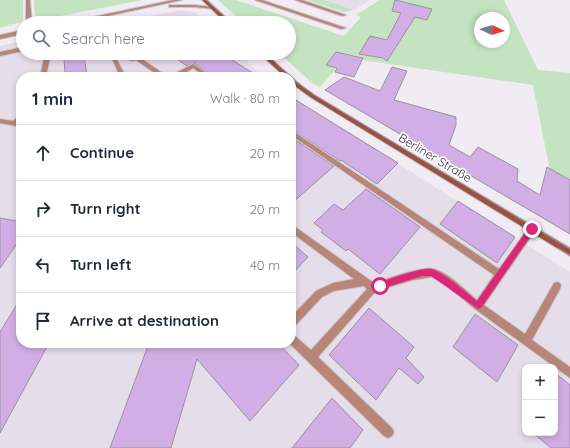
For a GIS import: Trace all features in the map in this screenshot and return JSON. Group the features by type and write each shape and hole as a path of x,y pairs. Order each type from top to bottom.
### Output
{"main road":[{"path":"204,0 222,16"},
{"path":"270,60 283,72"},
{"name":"Berliner Straße","path":"296,84 312,96 570,252"}],"street":[{"path":"28,0 29,16"},
{"path":"154,6 165,0"},
{"path":"111,16 180,0"},
{"path":"257,0 343,28"},
{"path":"297,0 344,15"},
{"path":"154,6 191,6 213,8"},
{"path":"0,37 16,34"},
{"path":"0,54 16,51"},
{"path":"44,72 47,60"},
{"path":"115,60 121,72"},
{"path":"135,60 146,64"},
{"path":"140,60 158,72"},
{"path":"182,72 193,66 202,72"},
{"path":"0,121 14,124 16,122"},
{"path":"296,135 500,274"},
{"path":"478,306 532,229"},
{"path":"296,231 373,288"},
{"path":"311,357 373,288 422,273 431,272 440,277 570,373"},
{"path":"296,319 319,294 334,286 364,282"},
{"path":"526,341 557,286"},
{"path":"296,343 388,432"}],"shaded area":[{"path":"325,0 370,0 354,10"},
{"path":"182,10 194,12 199,16 149,16"},
{"path":"16,43 16,60 245,60 258,72 16,72 16,348 296,348 296,99 570,272 570,448 0,448 0,46"}],"green space":[{"path":"0,0 23,0 23,16 16,16 16,23 0,28"},
{"path":"34,0 143,0 60,16 35,16"},
{"path":"218,0 236,0 284,16 236,16"},
{"path":"307,0 325,0 354,10 344,12"},
{"path":"380,0 504,0 510,12 474,12 474,48 510,48 510,12 538,70 570,73 570,191 552,181 533,85 362,60 363,57 344,53 335,70 320,87 312,83 287,60 296,60 296,20 344,36 361,17 356,15"}],"building":[{"path":"395,0 432,9 427,20 415,17 387,61 383,58 359,54 370,36 387,40 401,13 392,11"},
{"path":"336,52 363,58 354,77 335,72 337,68 326,65"},
{"path":"64,60 85,60 86,72 65,72"},
{"path":"178,60 232,60 251,72 207,72 194,63 187,66"},
{"path":"392,67 407,71 394,100 456,117 456,125 449,145 470,157 478,147 518,169 517,181 540,195 547,167 570,180 570,234 325,90 344,77 380,91"},
{"path":"296,100 398,163 377,184 341,160 340,161 296,132"},
{"path":"296,140 334,166 296,200"},
{"path":"366,189 420,227 380,274 348,249 346,251 321,232 323,230 314,223 334,204 343,210"},
{"path":"458,201 515,237 497,263 440,224"},
{"path":"0,218 16,221 16,245 0,268"},
{"path":"296,246 308,257 296,270"},
{"path":"16,306 16,348 46,348 0,433 0,332"},
{"path":"369,308 414,347 406,358 424,377 418,384 399,368 376,400 329,355"},
{"path":"475,314 518,345 497,382 453,347"},
{"path":"147,348 283,348 299,365 250,421 197,359 171,448 110,448"},
{"path":"558,375 570,385 570,448 551,448 537,436 558,436"},
{"path":"332,398 363,430 350,448 292,448"}],"tram line":[{"path":"206,0 224,16"},
{"path":"273,60 286,72"},
{"path":"296,81 315,95 570,249"},
{"path":"558,248 570,255"}],"route":[{"path":"380,286 422,273 431,272 440,277 478,306 532,229"}]}
